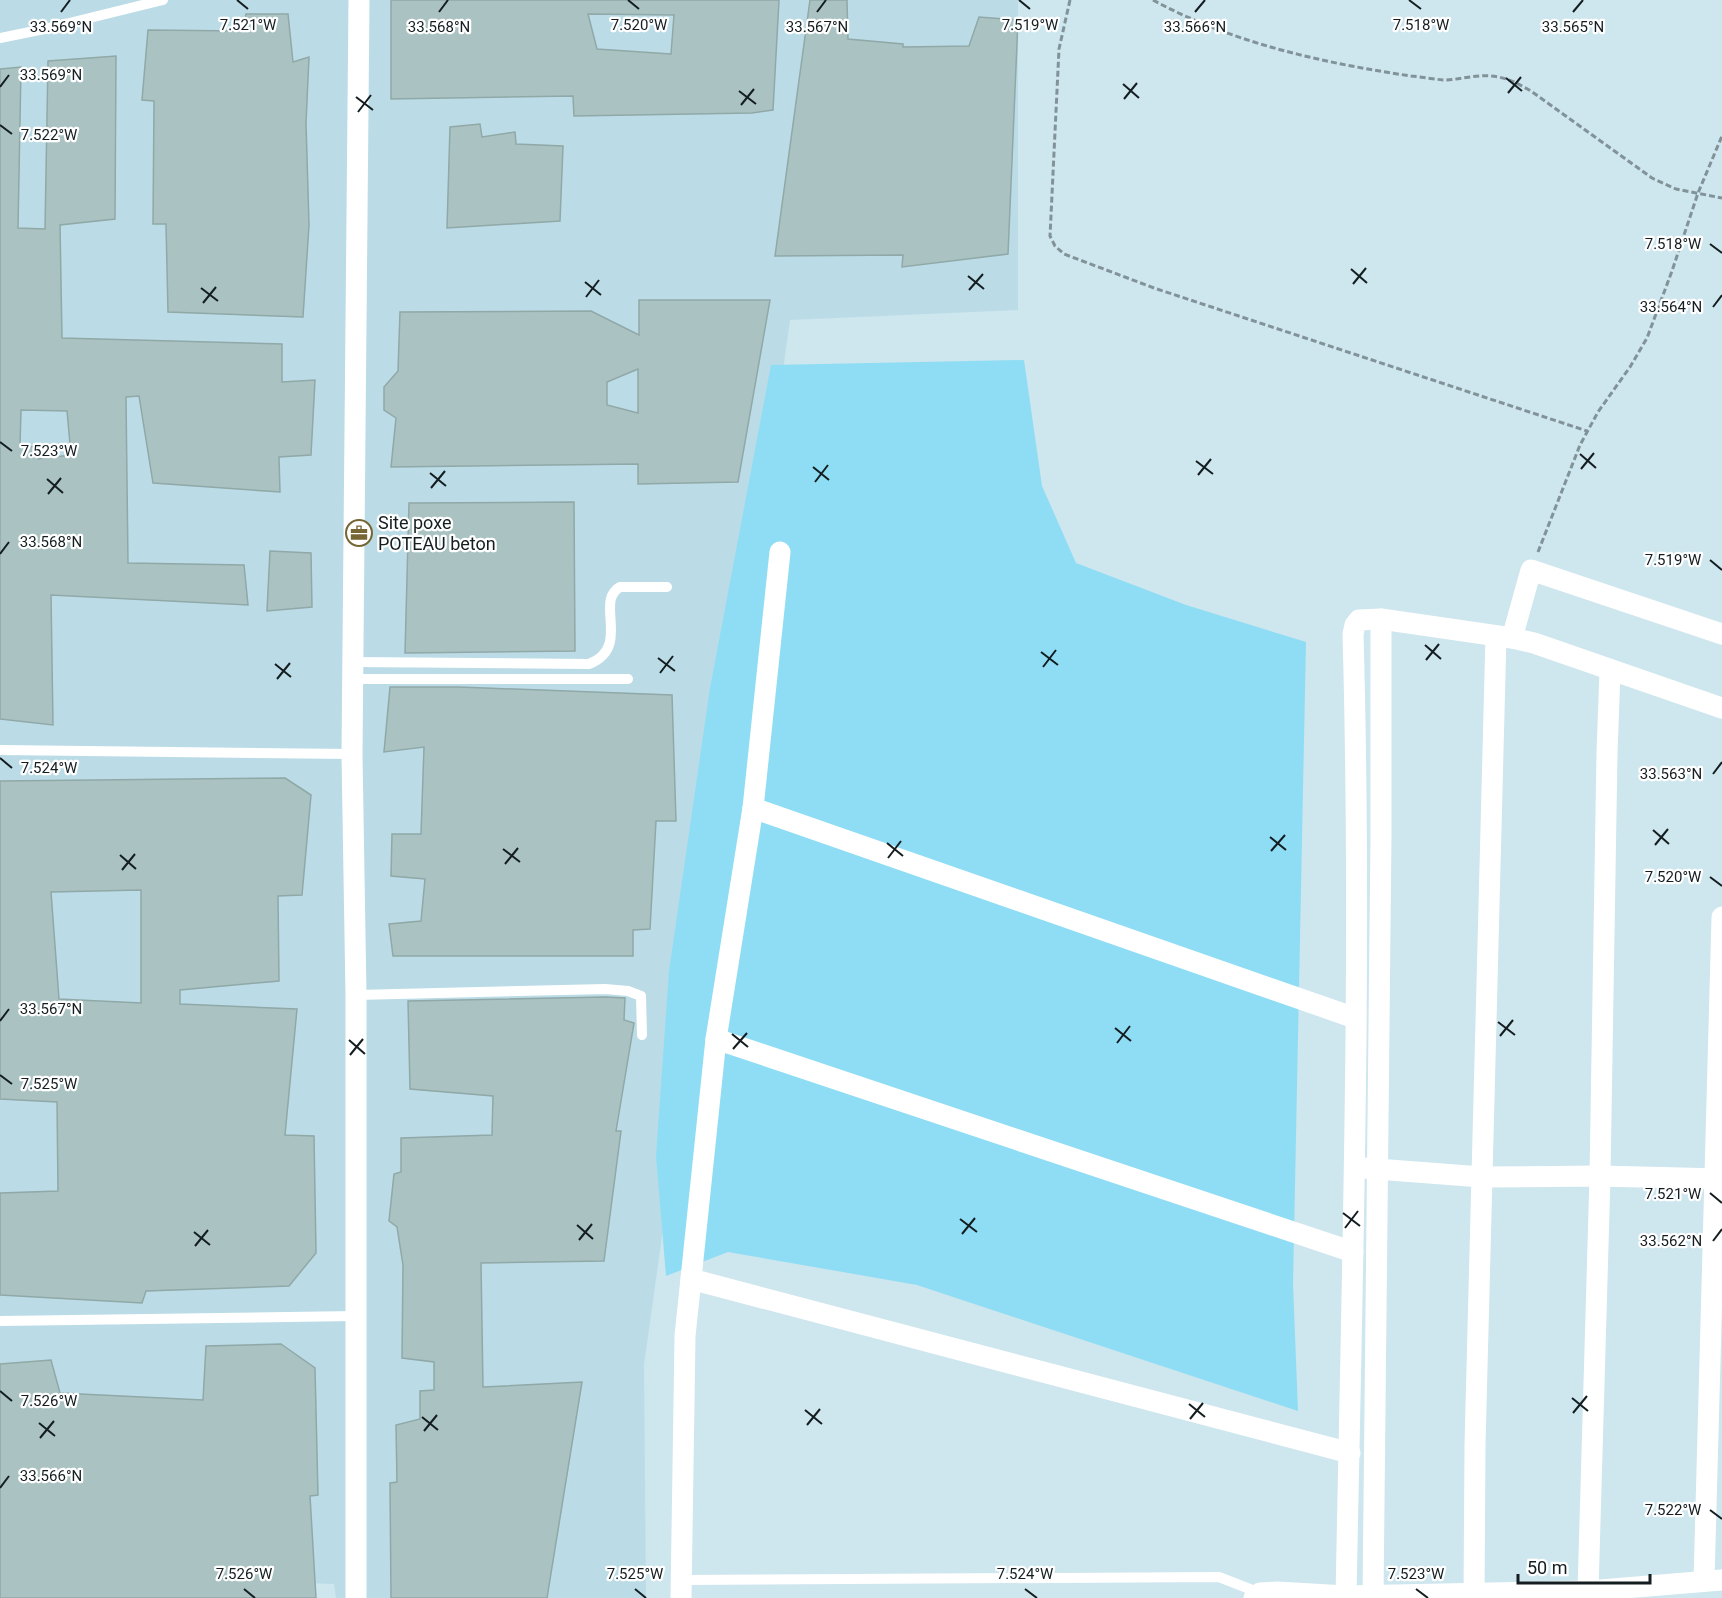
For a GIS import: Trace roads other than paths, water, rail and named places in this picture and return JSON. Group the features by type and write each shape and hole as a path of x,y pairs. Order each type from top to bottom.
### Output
{"street":[{"path":"356,1598 356,995 352,754 359,0"},
{"path":"681,1589 685,1336 716,1039 753,808 780,552"},
{"path":"1474,1595 1482,1177 1504,637 1532,570 1722,634"},
{"path":"1374,1596 1382,619"},
{"path":"1346,1597 1354,1168 1356,761 1353,634 1355,625 1359,620 1382,619 1504,637 1534,644 1722,708"},
{"path":"1588,1591 1600,1176 1610,671"},
{"path":"753,808 1355,1018"},
{"path":"1257,1596 1277,1592 1346,1597 1588,1591 1713,1580 1722,916"},
{"path":"716,1039 1353,1252"},
{"path":"1354,1168 1482,1177 1600,1176 1719,1179"},
{"path":"691,1279 1350,1453"}],"lane":[{"path":"0,38 163,0"},
{"path":"353,670 589,664 603,657 611,642 611,598 616,589 620,587 667,587"},
{"path":"353,670 628,679"},
{"path":"0,750 352,754"},
{"path":"356,995 605,989 628,991 641,996 642,1035"},
{"path":"0,1321 356,1316"},
{"path":"681,1589 1219,1576 1257,1596"}],"place":[{"name":"Site poxe POTEAU beton","path":"359,533"}]}
